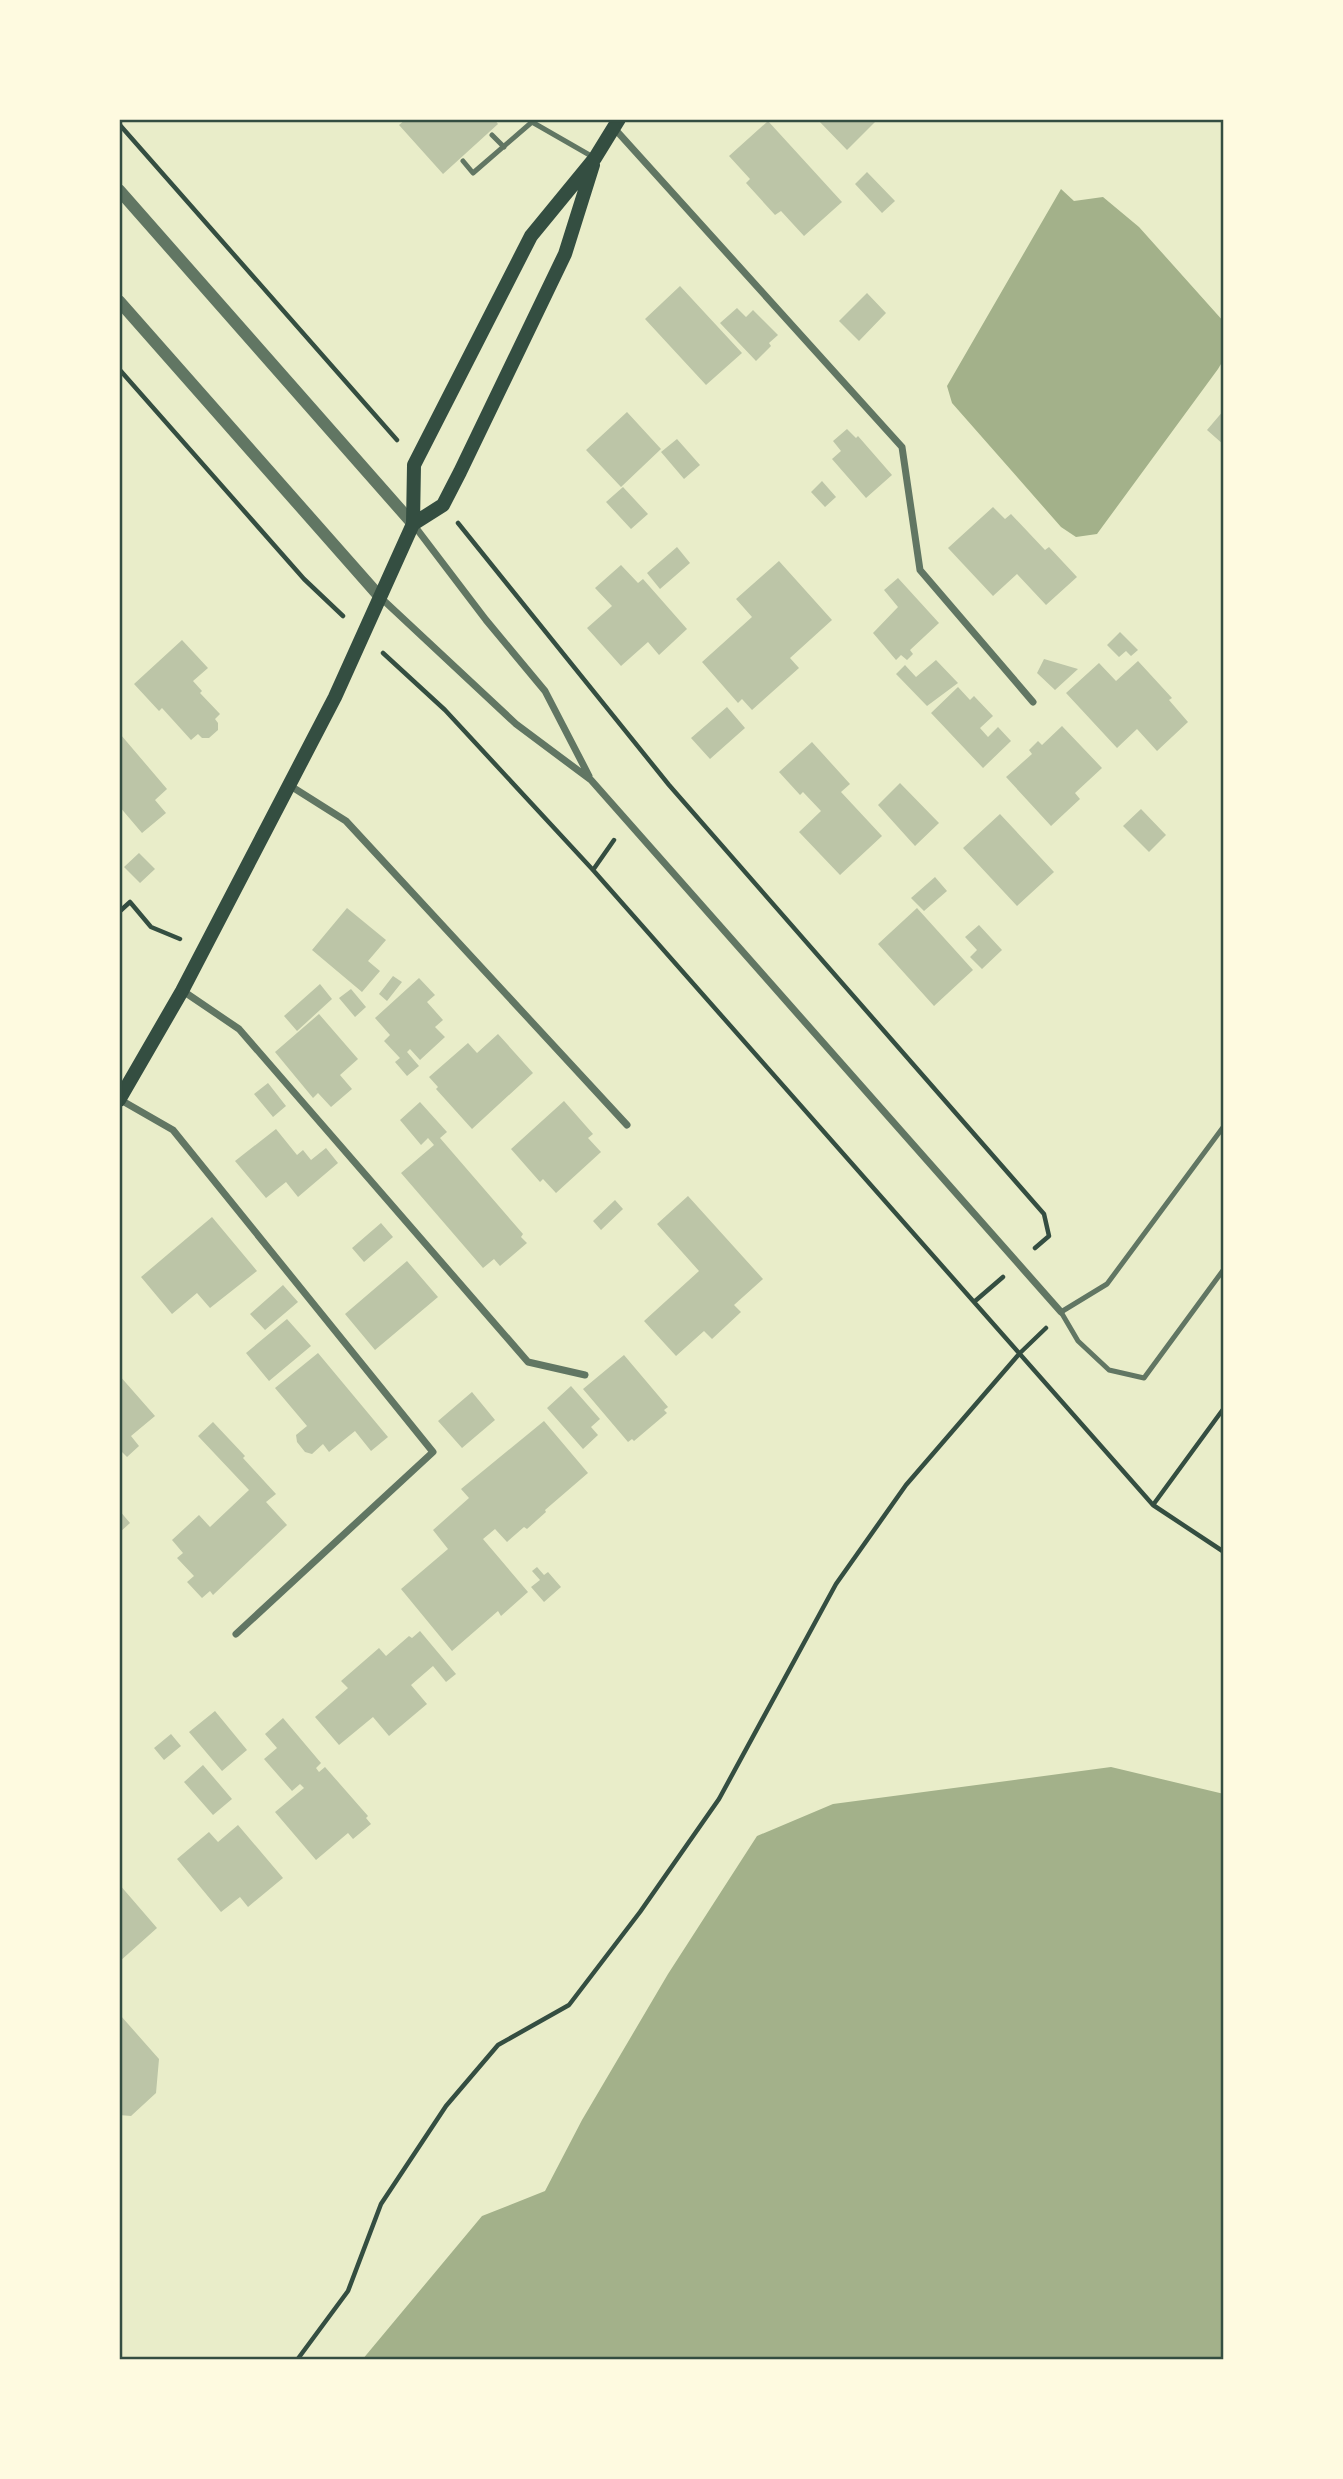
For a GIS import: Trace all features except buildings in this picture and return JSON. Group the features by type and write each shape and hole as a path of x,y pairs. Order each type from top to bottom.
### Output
{"main road":[{"path":"119,1099 182,991 335,697 413,524 414,465 531,236 595,158 617,124"},
{"path":"413,524 443,505 565,254 595,158"}],"street":[{"path":"617,124 902,447 920,570 1033,702"},
{"path":"119,190 413,524 486,620 545,691 591,780 626,822 1061,1312"},
{"path":"119,301 380,597 516,724 591,780"},
{"path":"289,785 346,821 627,1125"},
{"path":"182,991 239,1029 528,1362 585,1375"},
{"path":"119,1099 173,1130 433,1452 236,1634"}],"lane":[{"path":"463,162 473,173 532,121 595,158"},
{"path":"492,135 504,147"},
{"path":"1224,1126 1107,1284 1061,1312 1078,1341 1110,1370 1144,1378 1224,1269"}],"path":[{"path":"119,124 388,428 414,465"},
{"path":"119,369 309,584 445,710 593,870 1153,1505 1224,1552"},
{"path":"443,505 670,785 1044,1214 1049,1236 974,1302"},
{"path":"593,870 626,822"},
{"path":"119,912 130,902 151,927 203,950"},
{"path":"297,2360 348,2291 381,2204 446,2106 499,2045 569,2005 719,1798 836,1584 906,1485 1020,1353 1061,1312"},
{"path":"1153,1505 1224,1408"}],"shaded area":[{"path":"1061,189 1074,201 1103,197 1139,227 1224,322 1224,359 1218,369 1097,534 1076,537 1061,527 952,403 947,386"},
{"path":"1111,1767 1224,1794 1224,2360 362,2360 482,2216 545,2191 582,2120 668,1974 757,1836 833,1804"}]}
